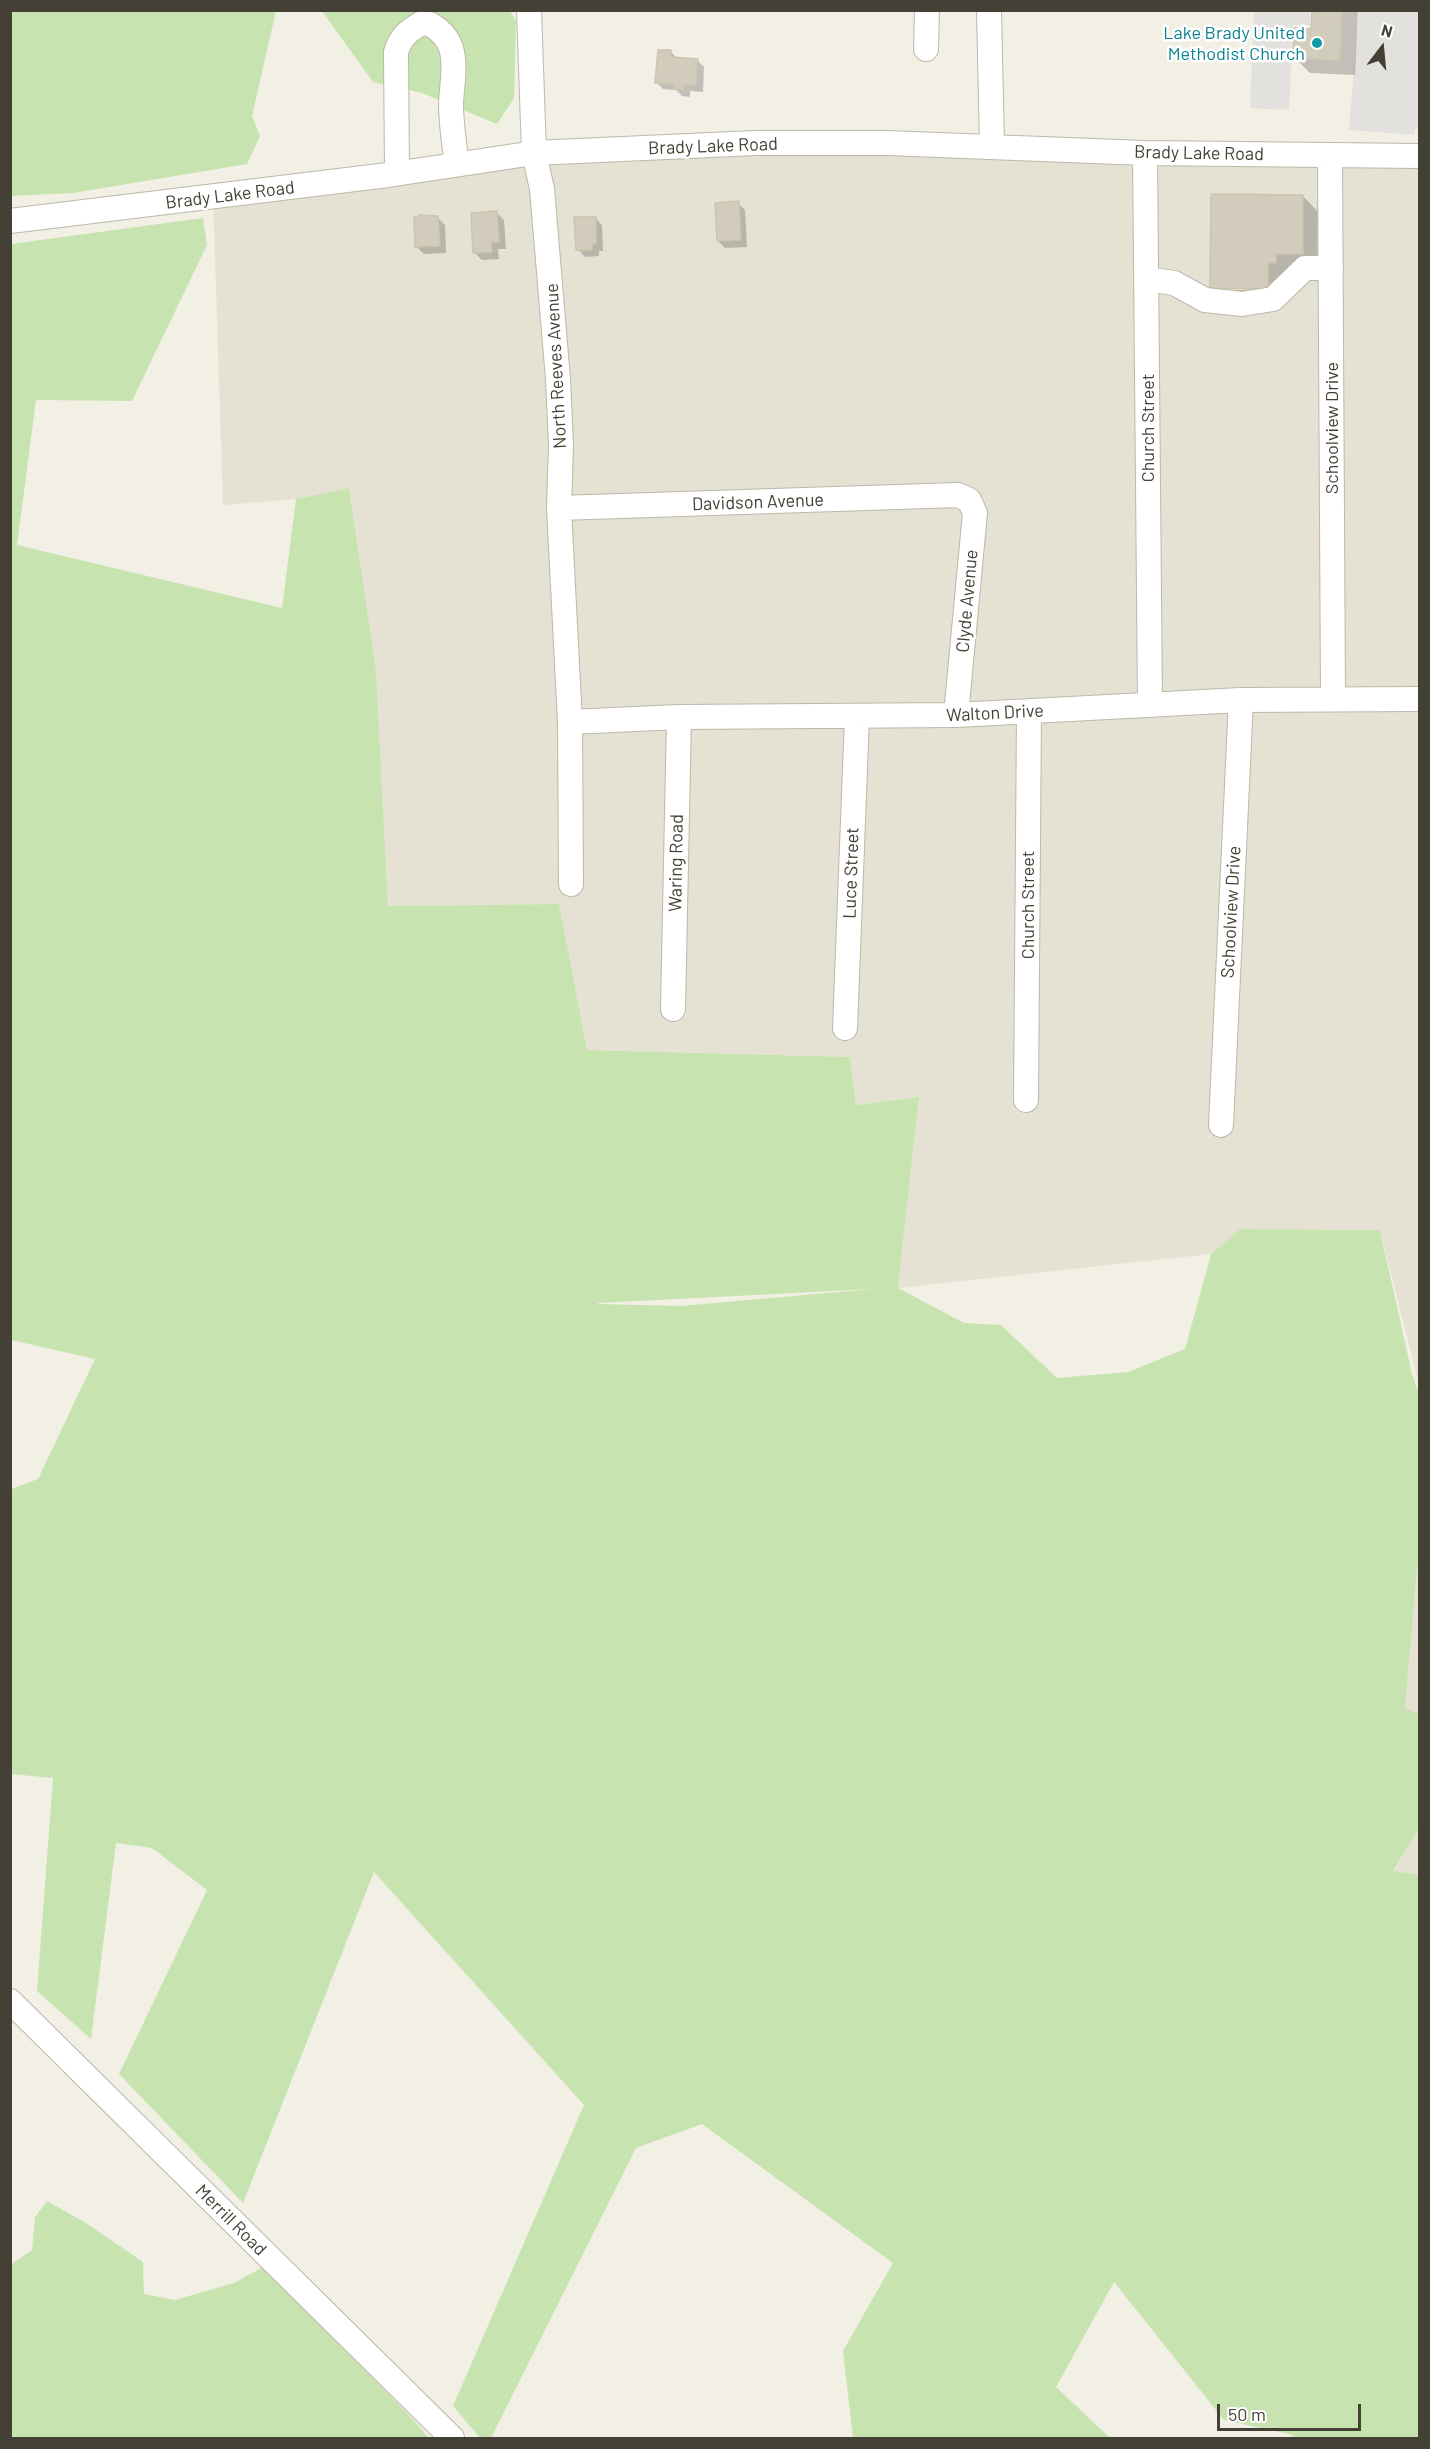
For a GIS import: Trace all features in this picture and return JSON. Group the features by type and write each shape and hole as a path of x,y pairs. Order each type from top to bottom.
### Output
{"street":[{"name":"North Reeves Avenue","path":"529,10 534,153 542,189 553,300 561,444 559,508 570,722 571,884"},
{"path":"926,49 927,10"},
{"path":"989,10 992,147"},
{"path":"397,173 396,52 405,34 424,22 432,25 450,44 453,69 453,135 458,164"},
{"name":"Brady Lake Road","path":"10,221 397,173 534,153 756,143 887,143 1145,153 1419,156"},
{"name":"Church Street","path":"1145,153 1150,704"},
{"name":"Schoolview Drive","path":"1330,156 1333,699"},
{"path":"1146,279 1174,283 1205,300 1242,304 1273,299 1305,268 1331,268"},
{"name":"Davidson Avenue","path":"559,508 958,495"},
{"name":"Clyde Avenue","path":"956,715 975,513 969,500 958,495"},
{"name":"Walton Drive","path":"570,722 679,717 956,715 1241,700 1419,699"},
{"name":"Schoolview Drive","path":"1221,1125 1241,700"},
{"name":"Church Street","path":"1026,1100 1029,711"},
{"name":"Waring Road","path":"673,1009 679,717"},
{"name":"Luce Street","path":"845,1028 857,717"},
{"name":"Merrill Road","path":"10,2001 452,2439"}],"shaded area":[{"path":"1254,11 1310,11 1310,25 1293,25 1289,110 1250,108"},
{"path":"1359,11 1419,11 1420,129 1415,129 1414,135 1349,130"},
{"path":"534,153 1419,156 1419,1384 1380,1230 1240,1229 1211,1254 898,1288 919,1097 856,1105 849,1057 586,1050 559,904 388,906 376,669 349,488 296,499 223,505 213,197"},
{"path":"1419,1534 1419,1714 1405,1708"},
{"path":"1419,1829 1419,1875 1393,1872"}],"green space":[{"path":"11,11 276,11 252,116 260,136 247,164 73,193 11,196"},
{"path":"322,11 510,11 516,21 514,98 497,124 422,93 373,82"},
{"path":"203,218 207,245 132,401 36,400 17,545 282,608 296,499 349,488 376,669 388,906 559,904 587,1050 850,1057 856,1105 919,1097 898,1288 964,1323 1001,1325 1057,1378 1128,1372 1185,1349 1211,1254 1240,1229 1380,1230 1412,1374 1420,1396 1420,1534 1405,1708 1419,1714 1419,1829 1393,1871 1420,1875 1419,2438 1292,2438 1293,2435 1224,2420 1114,2282 1056,2387 1110,2438 853,2438 843,2351 893,2263 702,2124 636,2148 491,2438 480,2438 453,2406 584,2105 374,1872 243,2203 119,2074 207,1890 152,1848 116,1843 91,2039 37,1991 53,1778 11,1774 11,1489 38,1479 95,1359 11,1340 11,244","holes":["872,1289 681,1306 598,1304"]},
{"path":"47,2201 86,2223 143,2262 144,2294 175,2300 234,2283 263,2267 429,2438 11,2438 10,2265 32,2250 35,2217"}],"building":[{"name":"Lake Brady United Methodist Church","path":"1312,10 1342,10 1340,61 1293,58 1294,28 1311,29"},
{"path":"658,50 671,50 671,57 698,59 696,85 684,85 683,90 673,89 674,84 655,83"},
{"path":"1211,194 1303,195 1303,254 1276,254 1276,263 1268,263 1268,289 1210,288"},
{"path":"739,201 741,240 717,241 715,203"},
{"path":"497,211 499,242 491,242 492,252 473,253 471,213"},
{"path":"419,215 438,216 440,246 415,247 414,217 419,217"},
{"path":"574,217 596,217 596,244 592,244 592,250 576,250"}],"place":[{"name":"Lake Brady United Methodist Church","path":"1317,43"}]}
